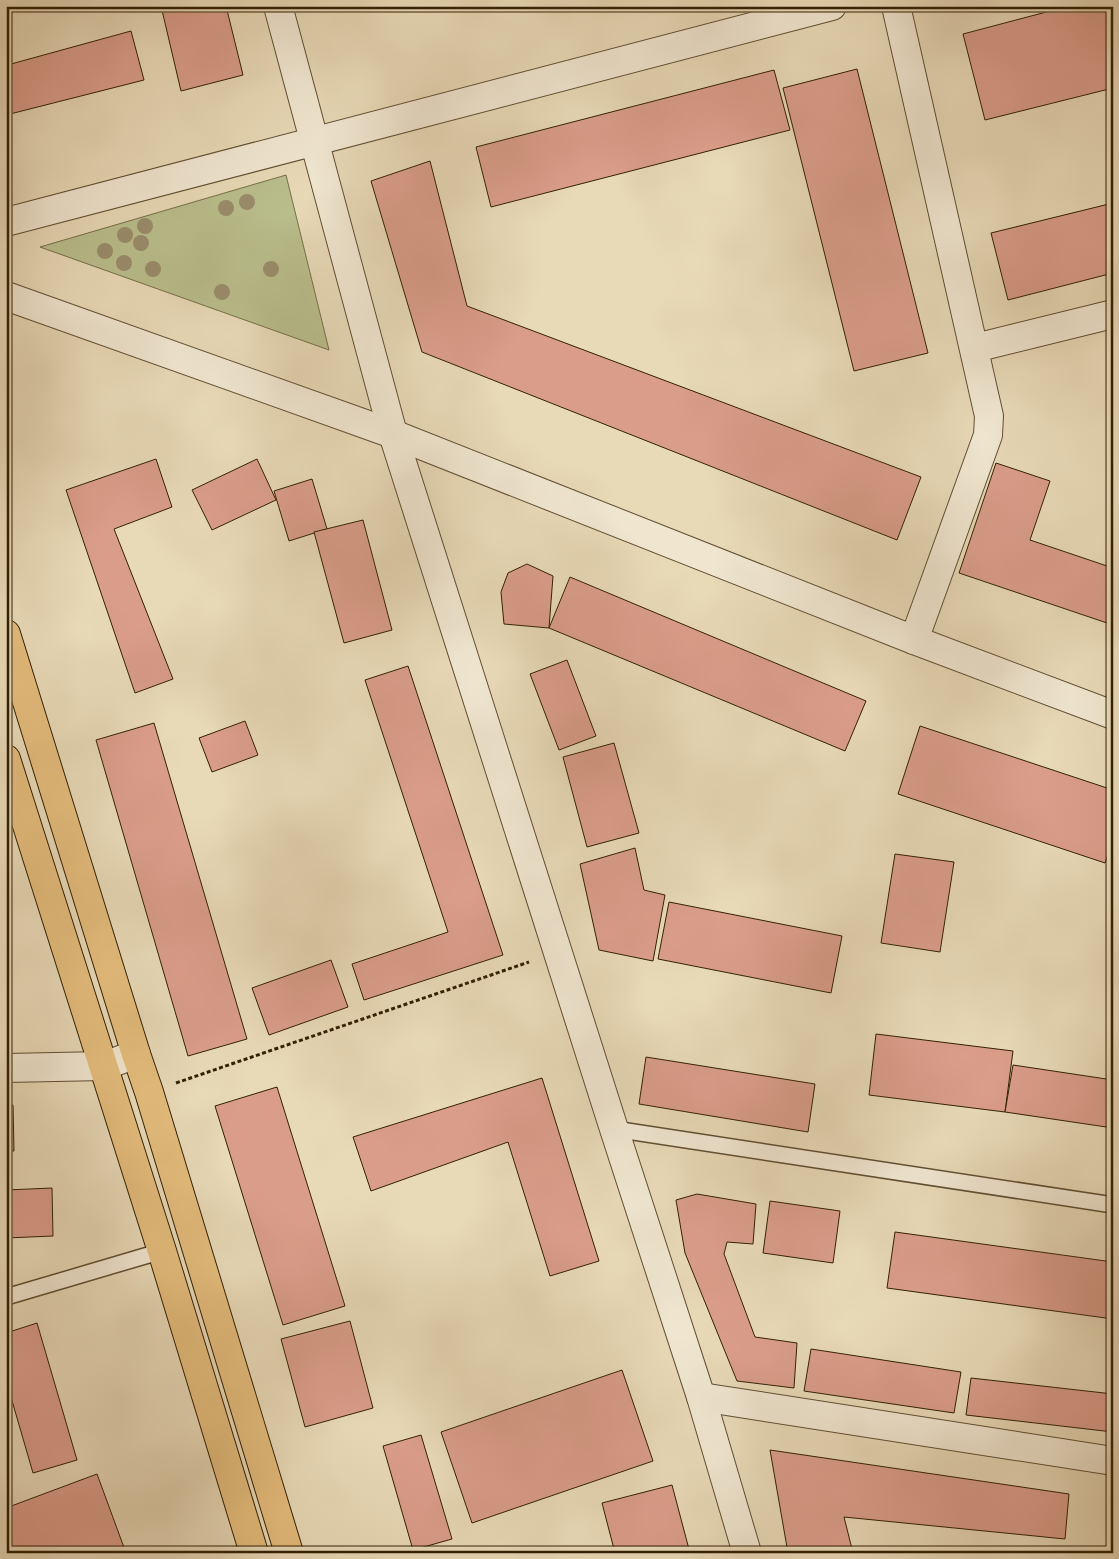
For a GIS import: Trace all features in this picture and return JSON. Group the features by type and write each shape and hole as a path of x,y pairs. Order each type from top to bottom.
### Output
{"highway":[{"path":"6,634 149,1092 289,1553"},
{"path":"6,759 162,1251 254,1553"}],"street":[{"path":"278,6 393,434 701,1396 747,1553"},
{"path":"6,222 832,6"},
{"path":"896,6 989,416 988,435 914,640"},
{"path":"6,296 393,434 914,640 1113,715"},
{"path":"975,348 1113,314"},
{"path":"6,1068 104,1066 136,1054"},
{"path":"701,1396 1113,1461"}],"lane":[{"path":"614,1129 1113,1205"},
{"path":"6,1297 162,1251"}],"path":[{"path":"149,1092 558,952"}],"green space":[{"path":"286,175 329,350 40,247"}],"building":[{"path":"161,6 226,6 243,75 181,91"},
{"path":"1069,6 1113,6 1113,88 985,120 963,34"},
{"path":"131,31 144,80 6,115 6,60 11,64"},
{"path":"857,69 928,353 854,371 783,88"},
{"path":"774,70 790,130 491,207 476,147"},
{"path":"430,161 467,306 921,477 897,540 422,352 371,181"},
{"path":"1113,203 1113,273 1008,300 991,233"},
{"path":"156,459 172,507 114,529 173,679 135,693 66,490"},
{"path":"257,459 276,500 212,530 192,490"},
{"path":"996,463 1050,481 1030,540 1113,568 1113,625 959,573"},
{"path":"312,479 327,529 289,541 274,491"},
{"path":"363,520 392,630 344,643 314,532"},
{"path":"527,564 553,576 549,628 504,624 501,592 508,573"},
{"path":"570,577 866,701 845,751 549,628"},
{"path":"567,660 596,736 559,750 530,674"},
{"path":"408,666 503,955 364,1000 352,964 448,932 365,680"},
{"path":"245,721 258,755 212,772 199,738"},
{"path":"154,723 247,1039 188,1056 96,740"},
{"path":"920,726 1113,790 1113,841 1105,863 898,794"},
{"path":"614,743 639,833 587,847 563,757"},
{"path":"635,848 644,890 665,895 653,961 599,950 580,864"},
{"path":"895,854 954,862 940,952 881,943"},
{"path":"669,902 842,936 831,993 658,959"},
{"path":"331,960 348,1007 269,1035 252,988"},
{"path":"876,1034 1013,1051 1005,1112 869,1095"},
{"path":"646,1057 815,1084 808,1132 639,1104"},
{"path":"1013,1065 1113,1080 1113,1128 1005,1112"},
{"path":"542,1078 599,1261 550,1276 508,1142 371,1191 353,1137"},
{"path":"277,1087 345,1306 283,1325 215,1106"},
{"path":"6,1105 13,1105 14,1151 6,1151"},
{"path":"52,1188 53,1236 6,1238 6,1190"},
{"path":"697,1194 756,1204 753,1244 727,1242 724,1254 755,1337 797,1343 794,1388 737,1381 685,1253 676,1200"},
{"path":"770,1201 840,1211 833,1263 763,1253"},
{"path":"895,1232 1113,1262 1113,1319 887,1288"},
{"path":"350,1321 373,1408 305,1427 281,1339"},
{"path":"37,1323 77,1460 33,1473 6,1380 6,1333"},
{"path":"811,1349 961,1372 954,1413 804,1391"},
{"path":"622,1370 653,1461 472,1523 441,1432"},
{"path":"971,1378 1113,1394 1113,1432 966,1415"},
{"path":"421,1435 452,1539 413,1550 383,1446"},
{"path":"770,1450 1069,1494 1065,1539 844,1517 853,1553 788,1553"},
{"path":"97,1474 126,1553 6,1553 6,1508"},
{"path":"672,1485 690,1553 615,1553 602,1503"}]}
